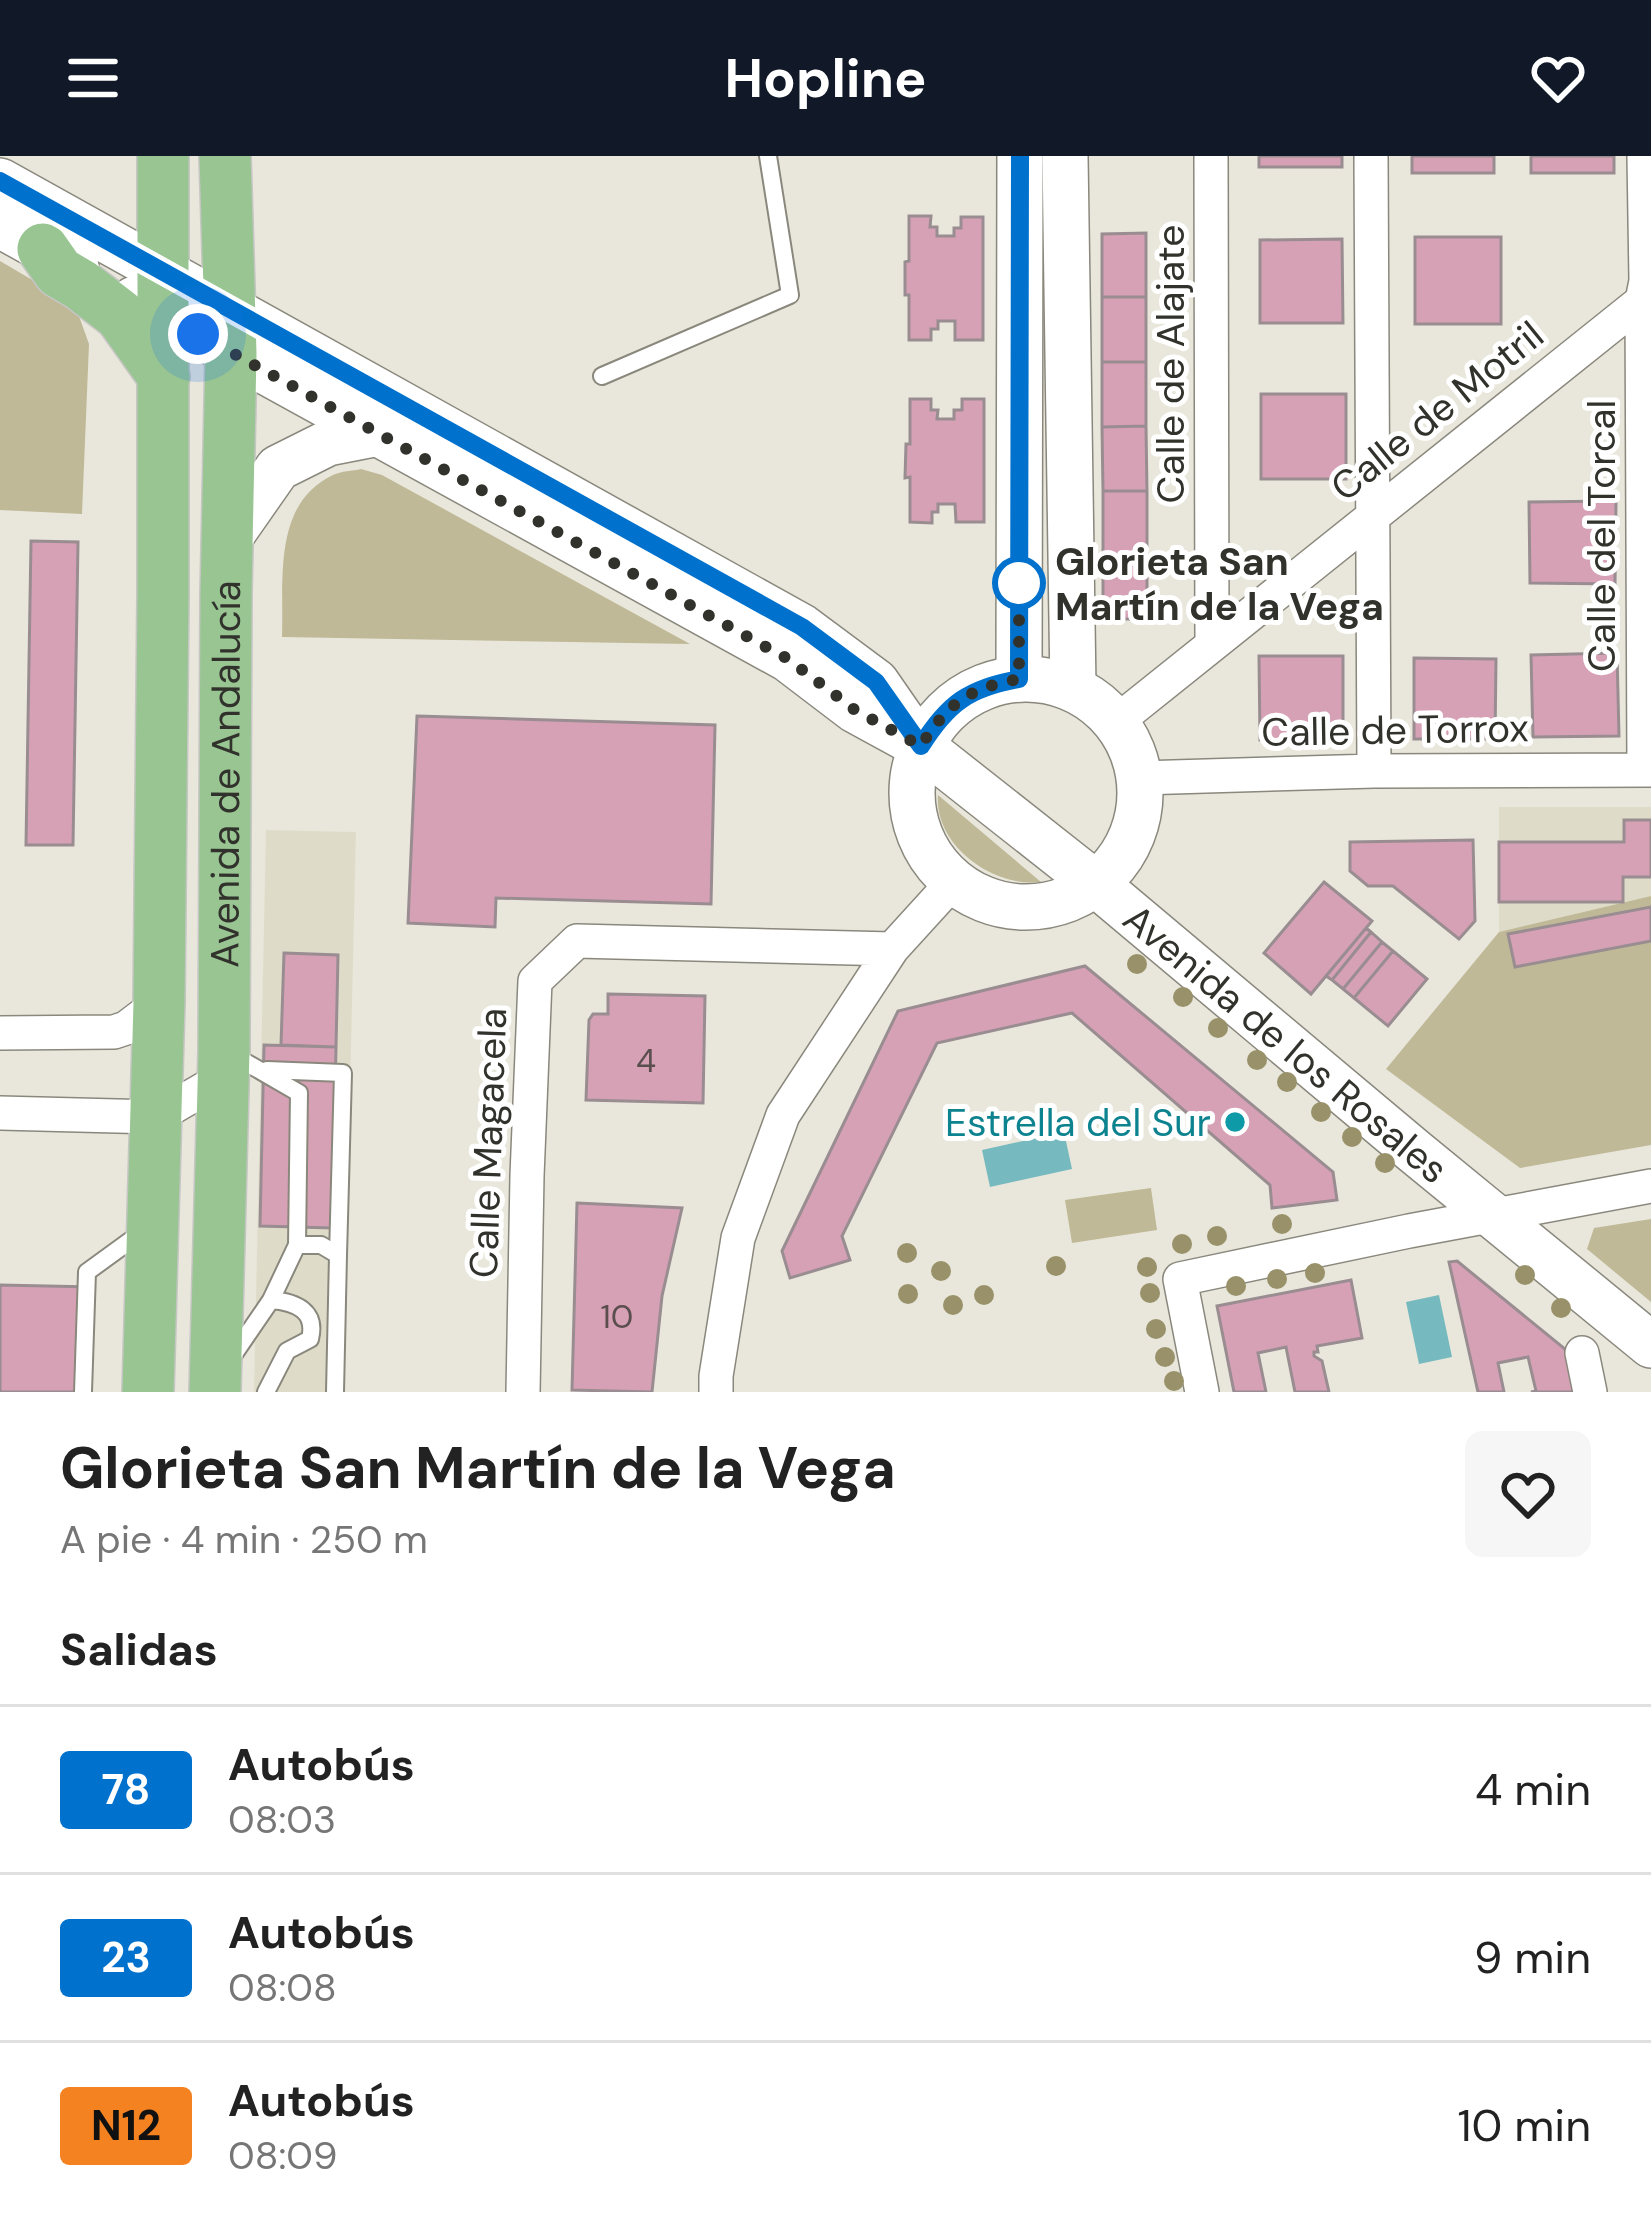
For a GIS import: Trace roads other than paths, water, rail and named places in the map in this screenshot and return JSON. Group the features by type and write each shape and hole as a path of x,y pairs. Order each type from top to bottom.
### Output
{"main road":[{"name":"Avenida de Andalucía","path":"148,1392 159,1003 163,156"},
{"name":"Avenida de Andalucía","path":"215,1388 237,1066 227,541 231,331 225,156"},
{"path":"1019,679 1020,156"},
{"path":"1065,156 1072,688"},
{"name":"Avenida de los Rosales","path":"0,181 165,294 231,331 802,627 876,682 921,746"},
{"name":"Avenida de los Rosales","path":"21,237 165,294"},
{"path":"21,237 59,272 120,315 164,377"},
{"name":"Avenida de los Rosales","path":"231,331 379,433 788,659 855,710 921,746 1096,884 1651,1346"},
{"path":"227,541 278,468 328,443 379,433"},
{"path":"1019,679 1072,688 1116,722 1132,748 1140,778 1138,818 1131,836 1123,854 1096,884 1062,902 1024,908 987,901 953,882 928,854 914,819 911,782 921,746 937,719 960,698 988,685 1019,679"}],"street":[{"name":"Calle de Alajate","path":"1211,156 1212,645"},
{"path":"1371,156 1374,771"},
{"name":"Calle del Torcal","path":"1644,156 1647,770"},
{"name":"Calle de Motril","path":"1116,722 1374,515 1646,287"},
{"name":"Calle de Torrox","path":"1140,778 1647,770"},
{"path":"716,1392 738,1238 783,1115 892,949 953,882"},
{"name":"Calle Magacela","path":"523,1392 535,981 578,941 892,949"},
{"path":"0,1033 114,1032 159,1003"},
{"path":"0,1113 156,1118 237,1066"},
{"path":"1202,1392 1180,1279 1651,1186"},
{"path":"1582,1353 1589,1392"}],"lane":[{"path":"602,376 790,295 768,156"},
{"path":"215,1388 271,1300 297,1246 299,1093 237,1066"},
{"path":"237,1066 343,1072 335,1392"},
{"path":"83,1392 86,1272 153,1226"},
{"path":"297,1246 321,1245 338,1255"},
{"path":"266,1392 287,1351 310,1339 313,1326 310,1314 296,1305 271,1300"}],"water":[{"path":"1064,1132 1072,1169 990,1187 982,1150"},
{"path":"1439,1295 1452,1357 1419,1364 1406,1302"}],"place":[{"name":"Glorieta San Martín de la Vega","path":"1019,583"},
{"name":"Estrella del Sur","path":"1235,1122"}]}
